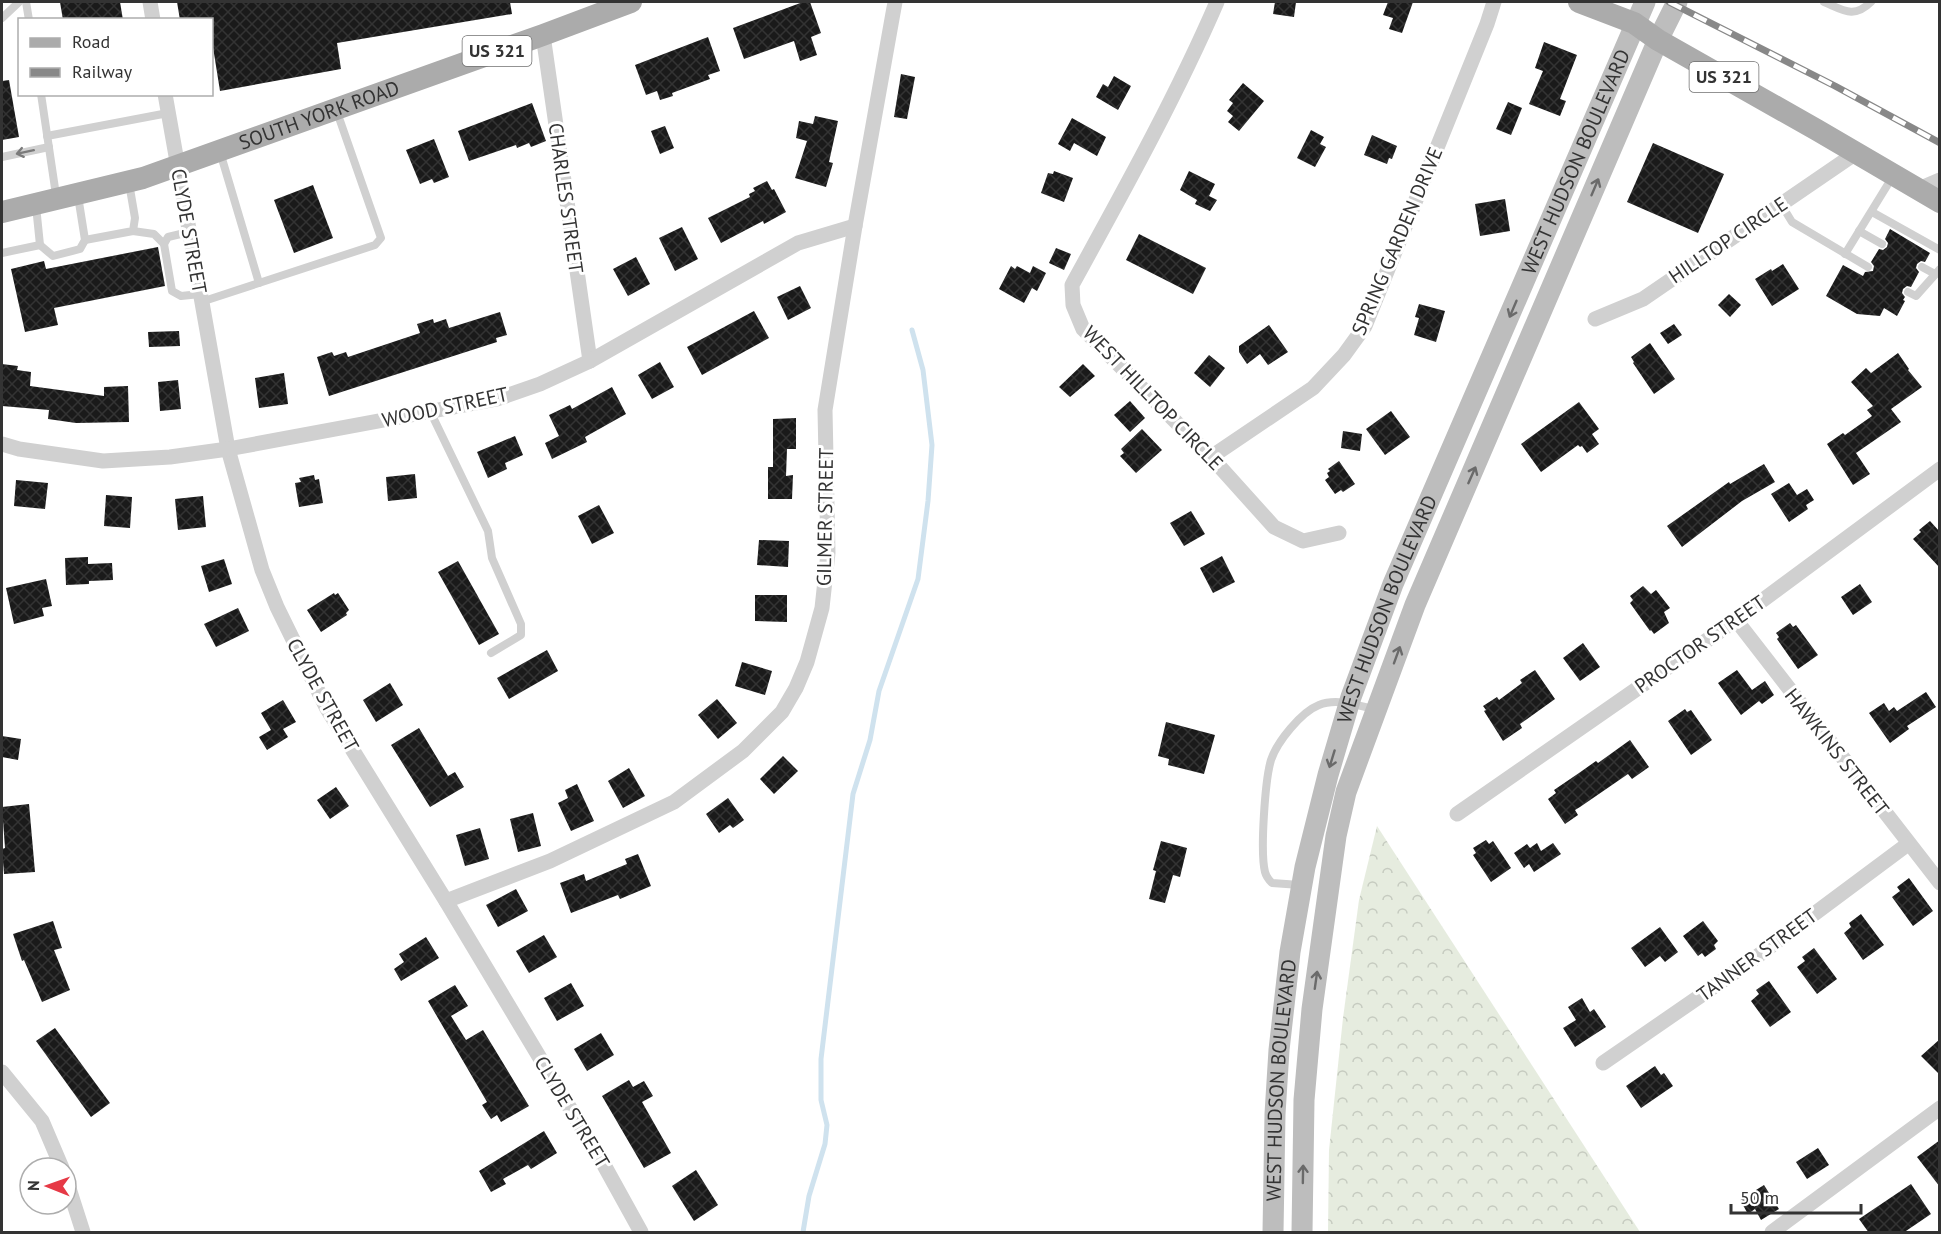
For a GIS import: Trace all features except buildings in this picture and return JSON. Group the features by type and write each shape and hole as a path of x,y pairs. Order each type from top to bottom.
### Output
{"main road":[{"name":"SOUTH YORK ROAD","path":"2,212 129,181 177,165 631,2"},
{"name":"US 321","path":"1579,2 1634,23 1658,40 1940,202"},
{"name":"WEST HUDSON BOULEVARD","path":"1273,1233 1275,1114 1279,1050 1290,952 1302,885 1328,775 1349,703 1393,584 1645,2"},
{"name":"WEST HUDSON BOULEVARD","path":"1302,1233 1304,1100 1312,1009 1330,873 1346,792 1415,605 1658,40 1677,2"}],"street":[{"path":"150,2 153,18"},
{"name":"GILMER STREET","path":"446,901 550,861 674,802 743,751 782,712 796,688 807,662 822,608 828,553 825,410 895,2"},
{"name":"WEST HILLTOP CIRCLE","path":"1217,2 1195,52 1139,162 1072,285 1073,305 1083,328 1211,457 1274,527 1303,541 1339,533"},
{"name":"SPRING GARDEN DRIVE","path":"1211,457 1313,388 1344,356 1365,326 1494,2"},
{"name":"CHARLES STREET","path":"543,35 590,361"},
{"name":"CLYDE STREET","path":"165,96 228,449 262,570 299,655 326,707 446,901 598,1155 636,1231"},
{"name":"HILLTOP CIRCLE","path":"1595,319 1643,299 1856,153"},
{"path":"1919,189 1940,180"},
{"name":"WOOD STREET","path":"2,444 19,449 103,461 170,457 228,449 496,399 540,384 590,361 798,243 855,226"},
{"name":"PROCTOR STREET","path":"1457,814 1736,620 1940,469"},
{"name":"HAWKINS STREET","path":"1736,620 1940,883"},
{"name":"TANNER STREET","path":"1603,1064 1751,961 1908,844"},
{"path":"2,1072 42,1121 57,1156"},
{"path":"1772,1233 1940,1108"},
{"path":"78,1216 83,1233"}],"lane":[{"path":"2,18 19,2"},
{"path":"26,2 29,18"},
{"path":"1824,2 1848,12 1863,10 1871,2"},
{"path":"41,96 57,199 85,240"},
{"path":"85,240 133,231 154,234 164,244 172,291 181,296 201,298 259,283 375,245 381,238 336,109"},
{"path":"47,136 168,113"},
{"path":"2,157 49,147"},
{"path":"220,150 259,283"},
{"path":"1845,254 1894,175"},
{"path":"129,181 135,218 133,231"},
{"path":"40,245 57,199"},
{"path":"1781,204 1792,222 1868,267"},
{"path":"1872,212 1940,250"},
{"path":"1859,231 1882,244"},
{"path":"164,244 168,237 189,232"},
{"path":"40,245 53,256 80,249 85,240"},
{"path":"2,253 40,245"},
{"path":"1908,292 1916,296 1937,271 1922,267"},
{"path":"430,411 488,531 492,558 521,624 521,635 491,653"},
{"path":"1302,885 1272,883 1264,871 1264,809 1271,760 1295,723 1318,705 1349,703 1376,710"}],"green space":[{"path":"1377,826 1640,1232 1328,1232 1329,1150 1343,1018 1359,900"}],"waterway":[{"path":"803,1232 809,1196 825,1144 827,1125 821,1100 821,1059 853,794 870,740 879,691 918,579 928,501 932,445 923,370 912,330"}],"railway":[{"path":"1669,2 1835,86 1940,143"}]}
